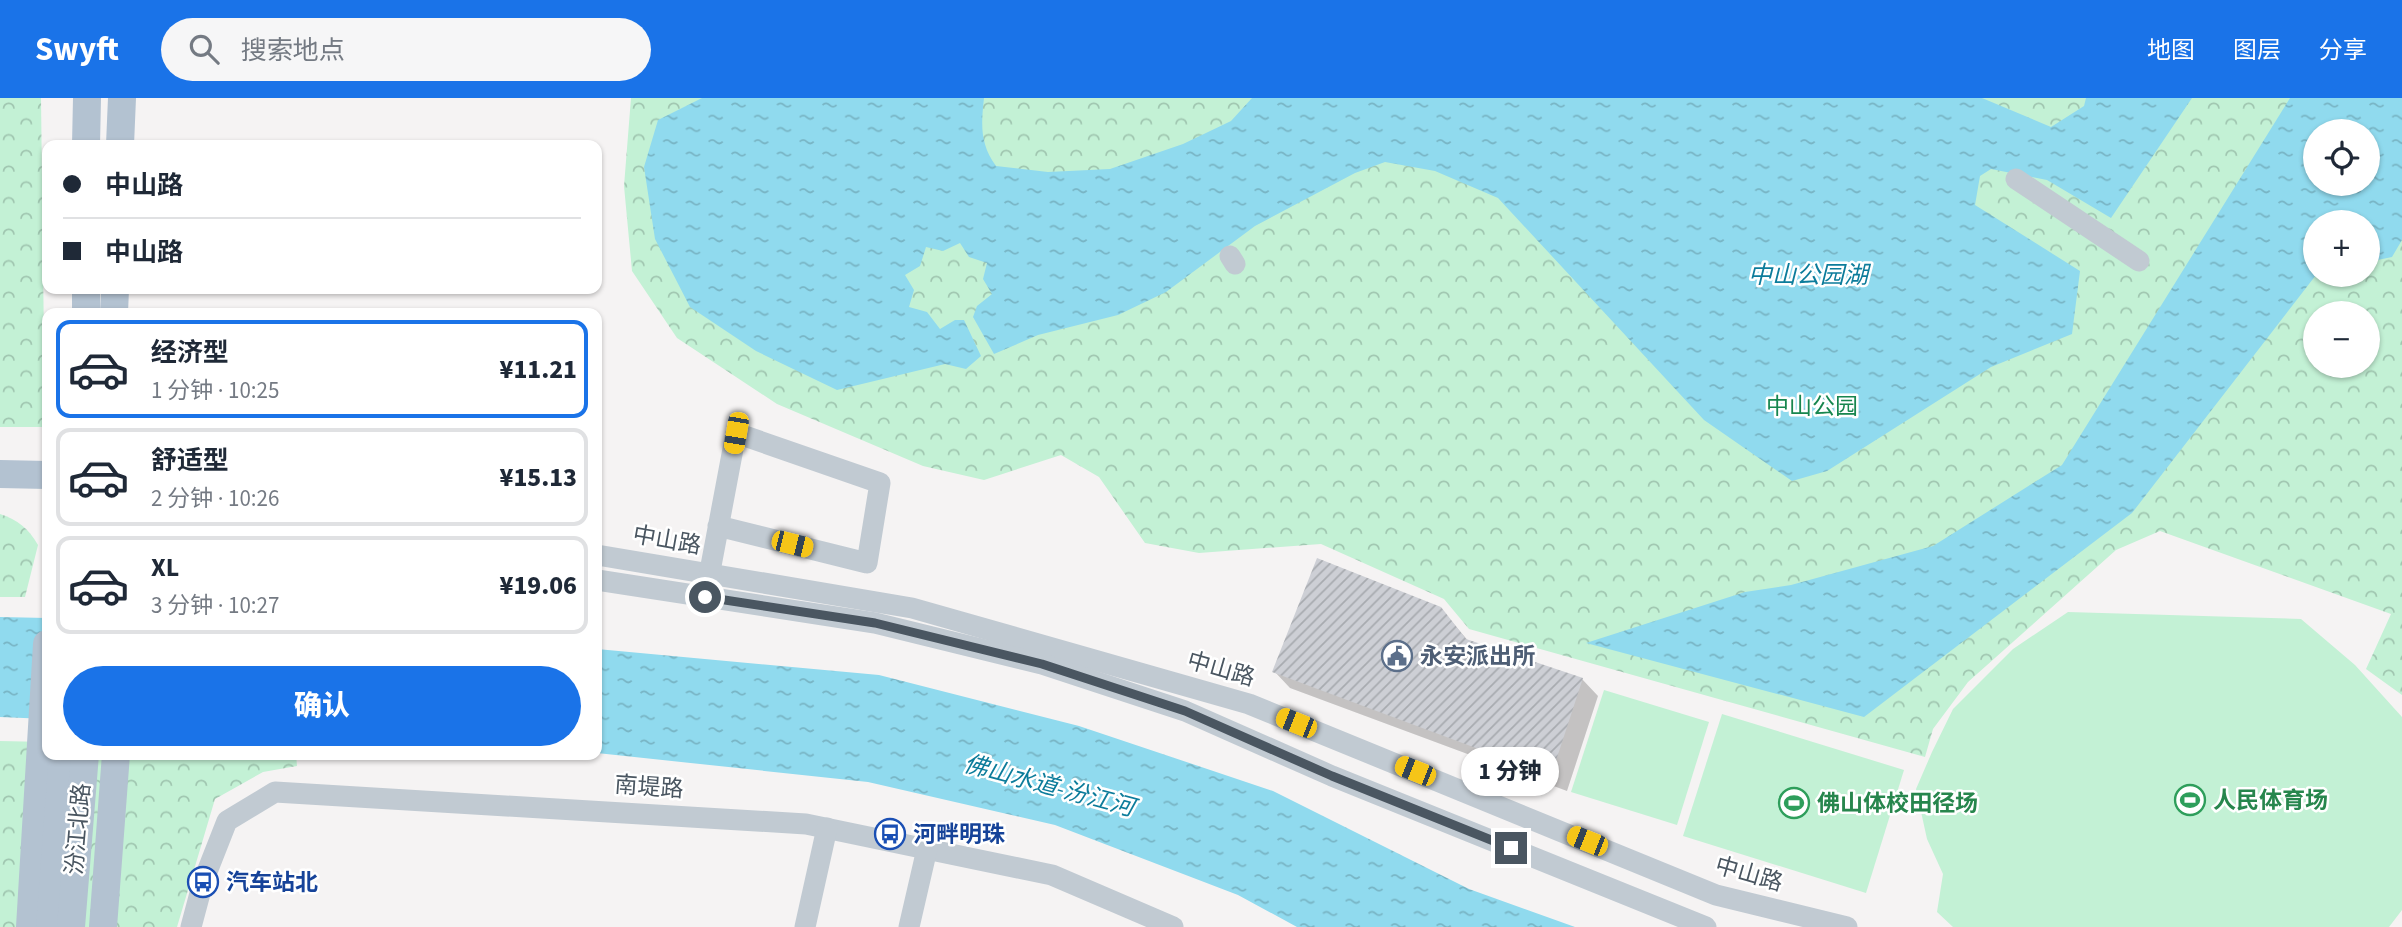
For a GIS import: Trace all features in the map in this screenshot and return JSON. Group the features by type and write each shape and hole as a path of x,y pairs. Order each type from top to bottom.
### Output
{"main road":[{"path":"86,140 87,98"},
{"path":"120,140 122,98"},
{"path":"0,474 42,475"},
{"path":"49,760 51,916"},
{"name":"汾江北路","path":"51,916 63,760"},
{"name":"汾江北路","path":"51,916 84,760"},
{"path":"103,927 116,760"}],"street":[{"path":"2016,179 2138,261"},
{"path":"705,597 718,526 736,433 880,483 867,563 718,526"},
{"name":"中山路","path":"602,556 912,608 1249,704 1716,895 1847,927"},
{"path":"602,581 875,623 1068,672 1185,711 1332,776 1706,927"},
{"name":"南堤路","path":"191,927 203,882 227,821 275,792 806,824 1052,874 1128,918 1173,927"},
{"path":"806,927 827,828"},
{"path":"909,927 927,849"}],"green space":[{"path":"0,98 41,98 42,427 0,427"},
{"name":"中山公园","path":"631,98 2402,98 2402,695 2366,669 2391,614 2160,531 2116,550 1968,682 1933,729 1925,757 1469,629 1444,599 1321,544 1199,553 1145,543 1099,477 1061,455 984,480 923,466 777,404 677,338 632,271 624,186"},
{"path":"0,514 22,525 38,545 25,597 0,597"},
{"path":"2068,612 2301,619 2355,665 2402,717 2402,910 2389,927 1953,927 1937,912 1943,874 1927,839 1916,789 1932,752 1953,709 2013,649"},
{"path":"1604,690 1709,722 1677,825 1571,792"},
{"name":"佛山体校田径场","path":"1722,714 1904,770 1866,893 1683,836"},
{"path":"0,741 42,742 42,760 296,760 297,766 263,772 215,799 177,927 0,927"}],"water":[{"name":"中山公园湖","path":"702,98 984,98 984,142 996,166 1048,172 1110,169 1183,144 1231,121 1252,98 1982,98 2051,127 2084,106 2086,98 2192,98 2111,218 2047,180 1991,169 1980,176 1975,205 2080,271 2072,334 1991,367 1827,471 1792,481 1704,420 1498,198 1435,171 1385,162 1355,173 1255,226 1166,292 1118,315 1038,335 994,354 973,317 977,306 992,294 983,279 987,263 969,257 960,243 943,251 926,247 920,266 905,275 914,290 909,307 927,312 940,329 955,320 964,320 981,356 966,369 945,364 837,390 756,351 690,307 655,239 644,167 658,120"},
{"path":"2290,98 2402,98 2402,240 2392,257 2380,260 2380,210 2303,210 2303,287 2307,287 2132,513 1864,717 1586,643 1745,592 1791,585 1933,546 2062,465"},
{"path":"0,617 42,618 42,719 0,717"},
{"name":"佛山水道-汾江河","path":"602,649 879,675 1079,726 1273,791 1469,889 1575,927 1297,927 1238,895 1055,825 868,782 602,754"}],"building":[{"name":"永安派出所","path":"1317,558 1441,607 1466,639 1583,678 1551,776 1272,672"}],"place":[{"name":"永安派出所","path":"1397,656"},
{"name":"人民体育场","path":"2190,800"},
{"name":"佛山体校田径场","path":"1794,803"},
{"name":"河畔明珠","path":"890,834"},
{"name":"汽车站北","path":"203,882"}],"route":[{"path":"705,597 875,623 1042,664 1185,711 1332,776 1511,848"}]}
